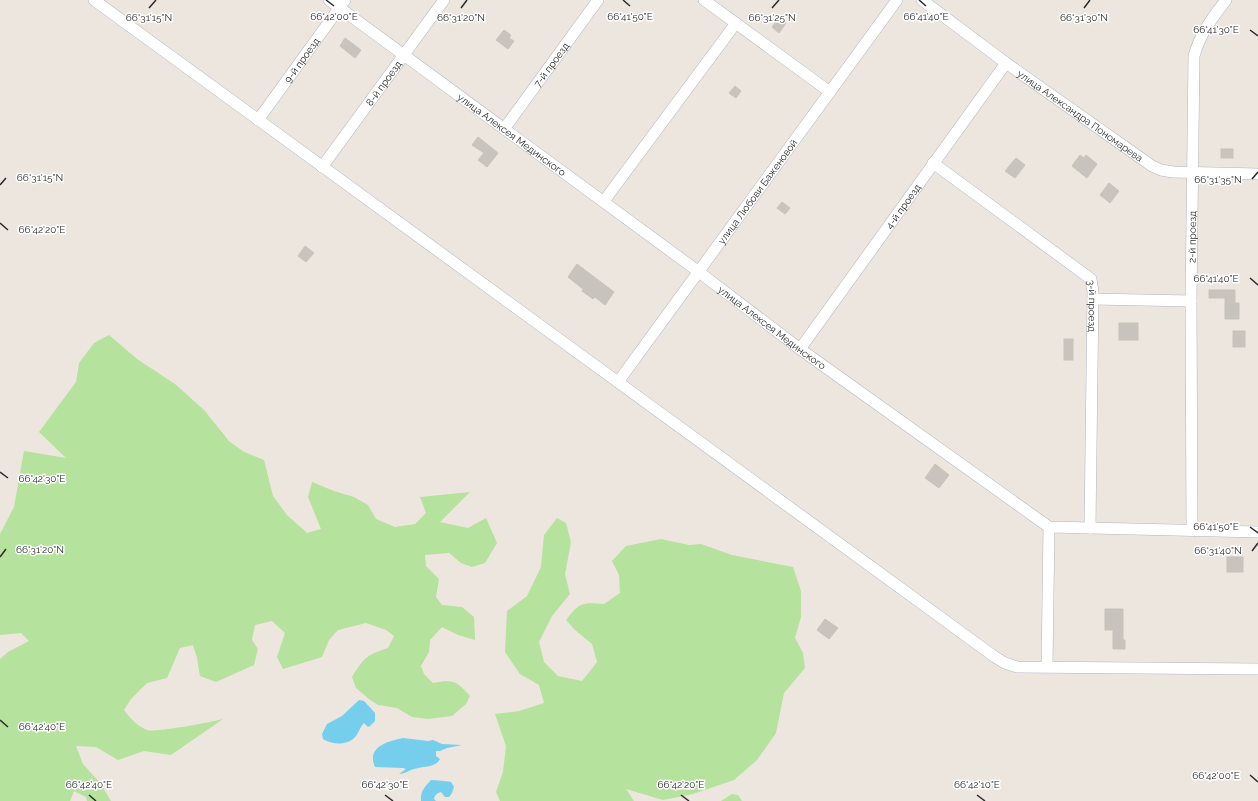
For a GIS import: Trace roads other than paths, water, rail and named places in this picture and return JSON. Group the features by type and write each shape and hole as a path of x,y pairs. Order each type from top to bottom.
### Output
{"street":[{"path":"94,0 1005,663 1017,667 1047,666 1258,669"},
{"name":"улица Алексея Мединского","path":"329,0 342,4 404,55 604,201 800,349 1049,528"},
{"name":"8-й проезд","path":"322,167 444,0"},
{"name":"7-й проезд","path":"504,129 598,0"},
{"path":"704,0 830,92"},
{"name":"улица Любови Баженовой","path":"618,382 897,0"},
{"name":"улица Александра Пономарева","path":"922,0 1006,63 1143,161 1161,170 1258,174"},
{"name":"2-й проезд","path":"1192,531 1191,301 1194,56 1198,42 1204,30 1226,0"},
{"name":"9-й проезд","path":"258,120 342,4"},
{"path":"604,201 736,23"},
{"name":"4-й проезд","path":"800,349 1006,63"},
{"name":"3-й проезд","path":"934,163 1091,279 1093,299 1090,528"},
{"path":"1093,299 1191,301"},
{"path":"1047,666 1049,528 1258,532"}],"water":[{"path":"359,700 364,701 375,713 375,721 368,727 364,723 356,736 349,742 340,744 323,739 322,734 327,724 342,716"},
{"path":"403,738 428,741 433,740 442,744 462,745 436,751 436,756 440,759 435,764 403,773 399,774 406,769 375,767 373,754 376,750 385,743"},
{"path":"431,780 451,782 454,787 449,797 445,797 441,792 435,796 434,799 436,801 421,801 422,792"}]}
